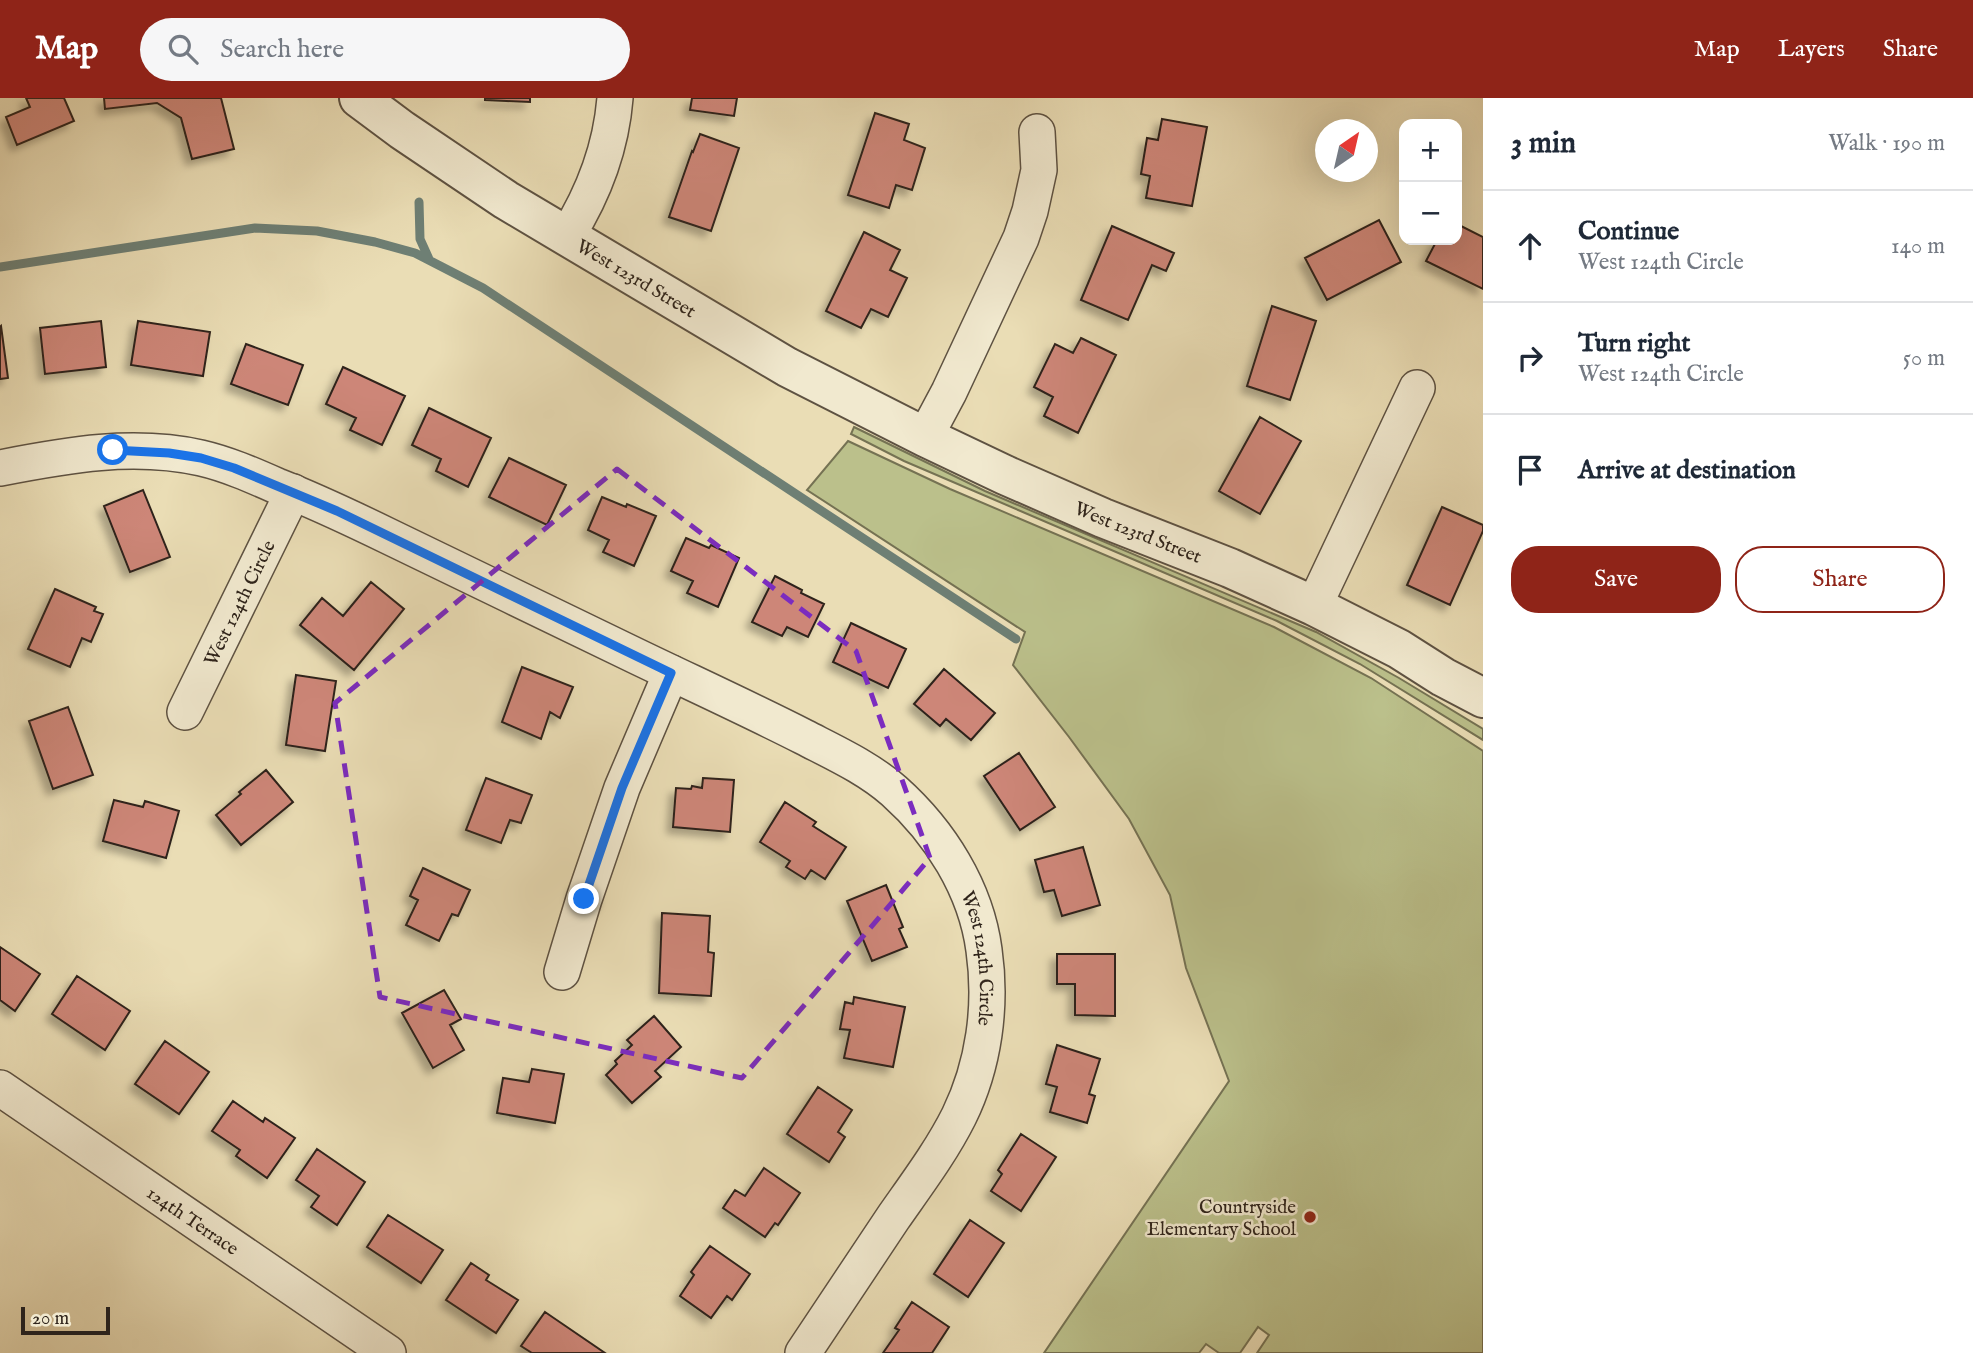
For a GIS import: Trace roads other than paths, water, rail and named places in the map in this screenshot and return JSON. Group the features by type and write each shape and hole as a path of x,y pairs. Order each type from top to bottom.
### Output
{"street":[{"name":"West 123rd Street","path":"359,98 472,177 787,367 1005,475 1103,518 1230,568 1314,606 1399,649 1483,698"},
{"path":"567,236 594,187 605,155 615,98"},
{"path":"925,437 949,393 1021,238 1039,170 1037,132"},
{"path":"1314,606 1417,388"},
{"name":"West 124th Circle","path":"0,467 113,450 169,453 201,458 234,468 337,511 863,768 892,789 925,823 958,872 972,902 984,947 987,986 981,1053 958,1117 931,1162 803,1353"},
{"name":"West 124th Circle","path":"185,712 293,492"},
{"path":"562,972 622,788 671,673"},
{"name":"124th Terrace","path":"0,1088 388,1353"}],"waterway":[{"path":"419,202 420,239 429,259"},
{"path":"0,267 255,228 317,231 415,253 483,288 1016,639"}],"place":[{"name":"Countryside Elementary School","path":"1310,1217"}]}
